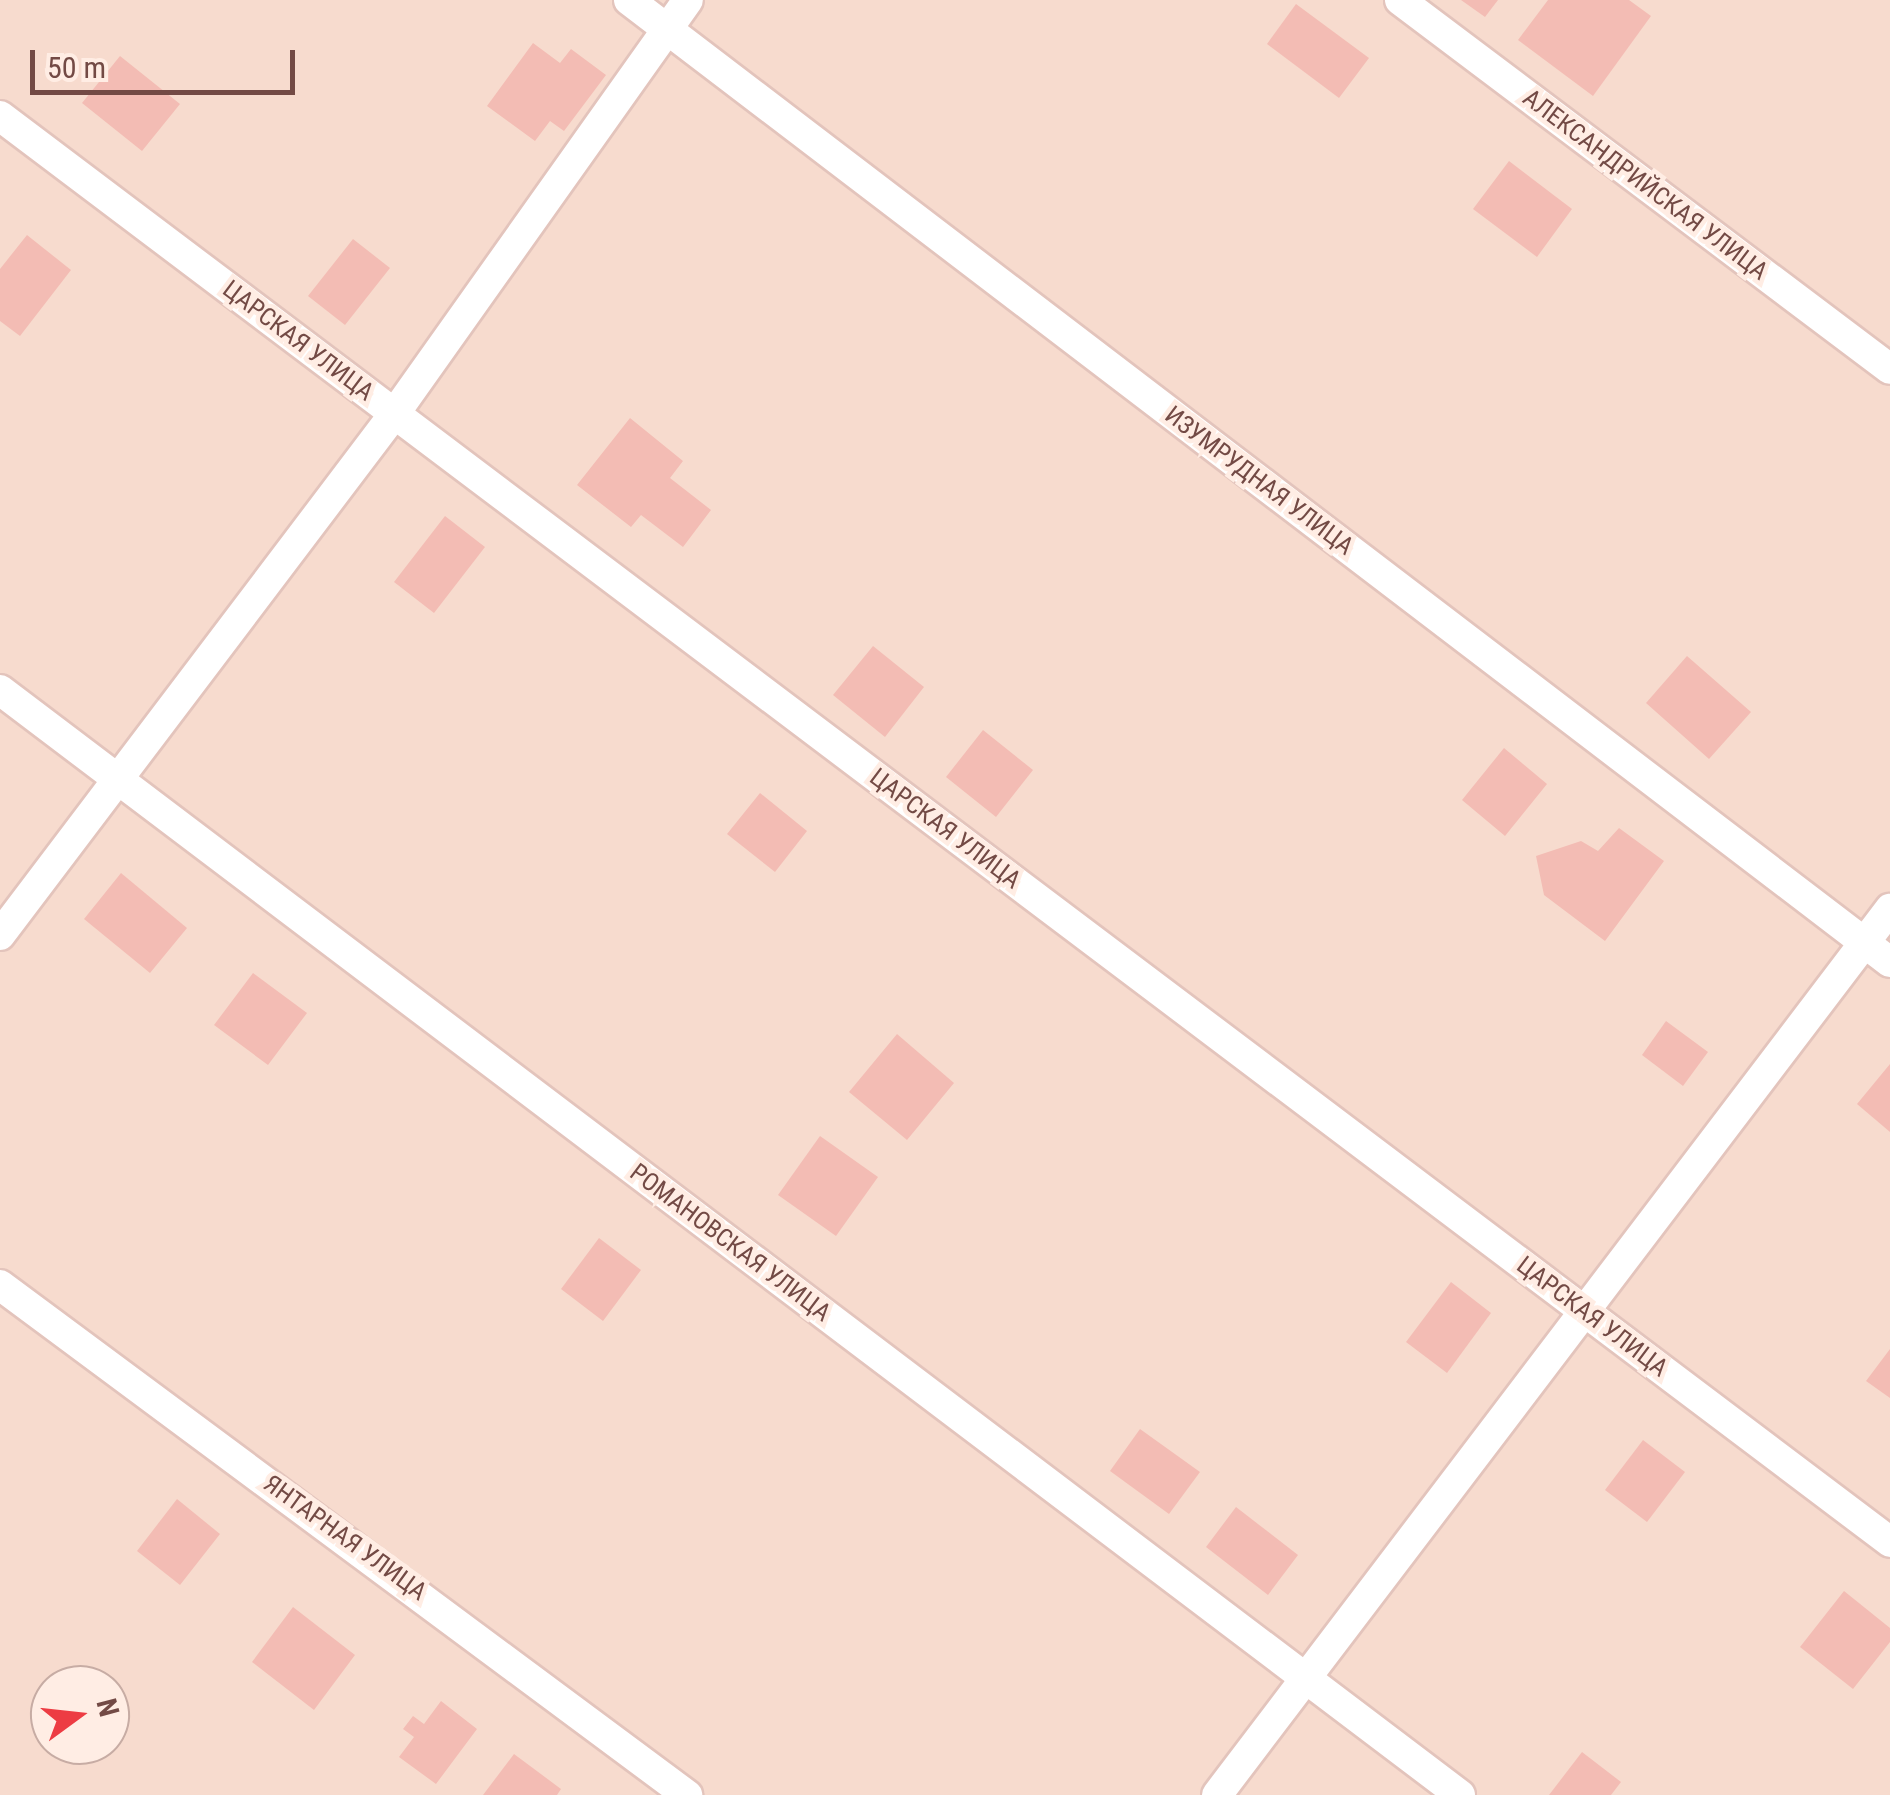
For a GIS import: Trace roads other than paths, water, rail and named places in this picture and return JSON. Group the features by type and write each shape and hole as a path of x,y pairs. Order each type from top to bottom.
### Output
{"street":[{"name":"ИЗУМРУДНАЯ УЛИЦА","path":"629,0 1890,962"},
{"path":"0,935 395,414 688,0"},
{"name":"АЛЕКСАНДРИЙСКАЯ УЛИЦА","path":"1400,0 1890,369"},
{"name":"ЦАРСКАЯ УЛИЦА","path":"0,116 1890,1542"},
{"name":"РОМАНОВСКАЯ УЛИЦА","path":"0,690 1460,1795"},
{"path":"1217,1795 1890,909"},
{"name":"ЯНТАРНАЯ УЛИЦА","path":"0,1285 688,1795"}]}
